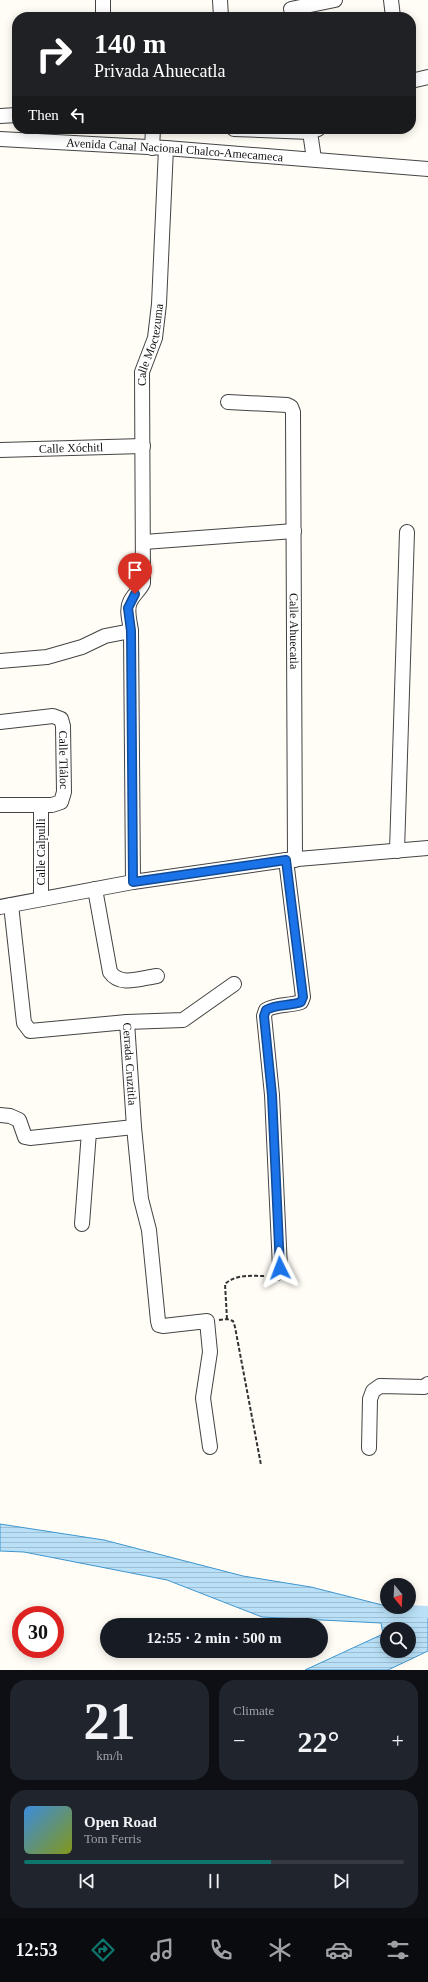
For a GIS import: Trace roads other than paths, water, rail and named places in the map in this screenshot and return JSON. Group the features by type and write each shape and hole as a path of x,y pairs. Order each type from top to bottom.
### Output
{"street":[{"path":"103,0 104,12"},
{"path":"220,0 221,12"},
{"path":"291,9 335,0"},
{"path":"391,0 392,12"},
{"path":"416,80 428,77"},
{"path":"0,116 12,115"},
{"path":"152,148 153,134"},
{"path":"312,134 314,159"},
{"name":"Avenida Canal Nacional Chalco-Amecameca","path":"0,139 166,148 428,169"},
{"name":"Calle Moctezuma","path":"133,882 131,631 128,608 130,602 143,583 142,372 155,338 159,304 166,148"},
{"name":"Calle Ahuecatla","path":"228,402 287,405 293,412 294,531 291,860 303,997 301,1002 295,1004 270,1007 266,1010 264,1016 272,1095 280,1268 277,1273"},
{"name":"Calle Xóchitl","path":"0,450 143,446"},
{"path":"144,542 294,531"},
{"path":"397,851 407,532"},
{"path":"0,661 47,657 82,648 105,636 131,631"},
{"name":"Calle Tláloc","path":"0,722 53,716 61,719 63,726 64,792 60,802 52,805 0,805"},
{"name":"Calle Calpulli","path":"41,805 41,898"},
{"path":"6,906 41,898 133,882 291,860 428,848"},
{"path":"95,889 110,972 114,979 122,981 157,976"},
{"name":"Cerrada Cruztitla","path":"6,906 24,1023 30,1030 127,1022 134,1127 141,1199 149,1230 158,1321 160,1325 163,1326 207,1321 210,1352 203,1398 210,1447"},
{"path":"127,1022 183,1020 234,984"},
{"path":"0,1115 10,1116 20,1120 25,1137 134,1127"},
{"path":"82,1224 89,1132"},
{"path":"369,1448 370,1399 372,1391 380,1386 424,1386 428,1384"}],"water":[{"path":"0,1524 104,1540 243,1576 311,1587 380,1604 380,1614 418,1614 428,1609 428,1651 416,1657 416,1622 380,1623 328,1620 328,1618 262,1617 167,1580 24,1552 0,1551"},
{"path":"380,1635 380,1658 413,1658 388,1670 305,1670"}],"waterway":[{"path":"416,1611 428,1612"}]}
